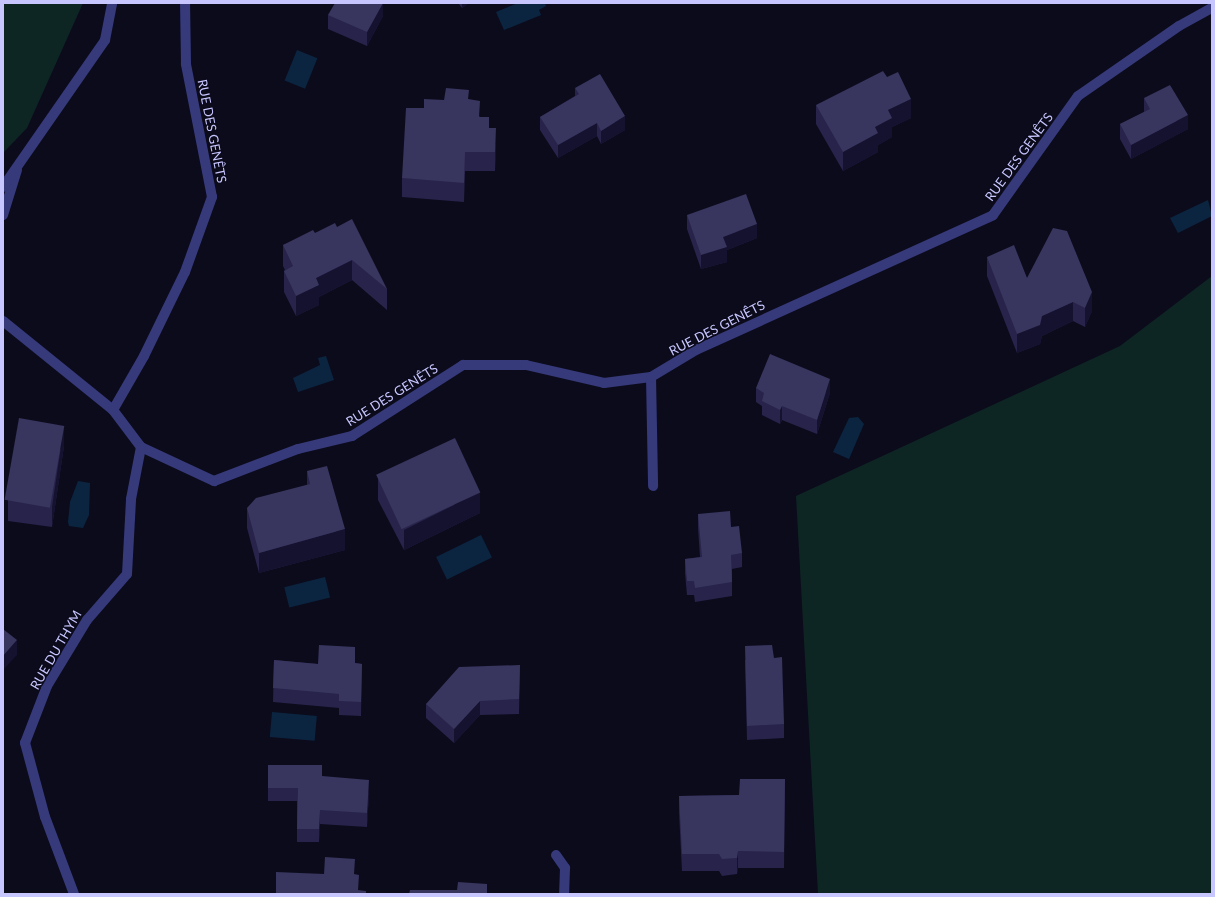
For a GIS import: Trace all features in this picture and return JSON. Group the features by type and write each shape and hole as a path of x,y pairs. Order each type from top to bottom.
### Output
{"street":[{"path":"3,187 17,170 105,40 112,3"},
{"name":"RUE DES GENÊTS","path":"113,410 144,356 185,272 212,197 186,64 185,3"},
{"name":"RUE DES GENÊTS","path":"4,321 113,410 142,447 214,481 298,448 352,436 463,365 526,365 604,383 651,377 696,350 993,215 1078,96 1179,26 1212,8"},
{"path":"3,215 17,170"},
{"path":"651,377 653,486"},
{"name":"RUE DU THYM","path":"74,894 45,817 25,743 47,686 87,620 127,574 131,499 142,447"},
{"path":"556,855 565,868 564,894"}],"green space":[{"path":"3,3 83,3 27,128 3,153"},
{"path":"1212,276 1212,894 818,894 796,496 1120,346"}],"water":[{"path":"518,3 545,3 546,6 539,10 541,15 504,30 496,12"},
{"path":"297,50 317,58 305,89 285,81"},
{"path":"1208,200 1212,216 1178,233 1170,218"},
{"path":"326,356 334,380 298,392 293,378 320,365 318,358"},
{"path":"858,417 864,424 849,459 833,452 849,418"},
{"path":"78,481 90,483 89,515 83,528 69,526 68,522 70,502"},
{"path":"481,535 492,557 447,579 436,557"},
{"path":"325,577 330,597 289,608 284,587"},
{"path":"272,712 317,716 315,741 270,737"}],"building":[{"path":"335,3 383,3 367,32 328,15"},
{"path":"883,71 887,77 898,72 911,99 888,110 892,118 875,127 878,133 843,152 816,105"},
{"path":"600,74 625,116 601,131 597,123 558,145 540,117 579,94 575,88"},
{"path":"1170,85 1188,115 1131,145 1120,124 1150,109 1144,98"},
{"path":"446,88 469,90 468,99 480,101 479,117 489,117 489,128 496,128 495,152 465,152 464,183 402,178 406,108 424,108 424,99 444,100"},
{"path":"746,194 757,224 723,237 727,247 701,255 687,215"},
{"path":"352,219 387,289 352,260 316,278 319,285 296,296 284,271 293,266 283,245 313,230 315,233 335,223 337,227"},
{"path":"1053,228 1067,231 1092,292 1085,308 1073,302 1042,316 1040,325 1017,334 987,257 1014,245 1027,278"},
{"path":"770,354 830,379 817,420 782,406 780,410 762,401 764,393 756,388"},
{"path":"19,418 64,426 50,508 5,500"},
{"path":"455,438 480,492 402,529 376,475"},
{"path":"327,466 345,529 259,553 247,508 256,498 310,484 307,471"},
{"path":"730,511 731,527 739,526 742,553 731,555 732,582 695,588 694,581 687,581 685,559 702,557 698,514"},
{"path":"3,629 17,640 3,656"},
{"path":"319,645 355,647 355,663 362,664 361,702 339,701 339,694 273,688 274,660 318,664"},
{"path":"772,645 774,658 782,657 784,724 747,726 745,646"},
{"path":"520,665 519,699 480,701 454,729 426,704 459,667"},
{"path":"268,765 322,765 322,776 369,780 367,813 320,810 319,829 297,829 298,788 268,788"},
{"path":"740,779 785,779 784,852 738,851 737,858 722,859 719,854 682,854 679,796 739,795"},
{"path":"325,857 355,859 354,874 359,875 358,890 366,891 366,894 276,893 276,872 324,874"},
{"path":"458,882 487,884 487,894 409,894 410,890 457,890"}]}
